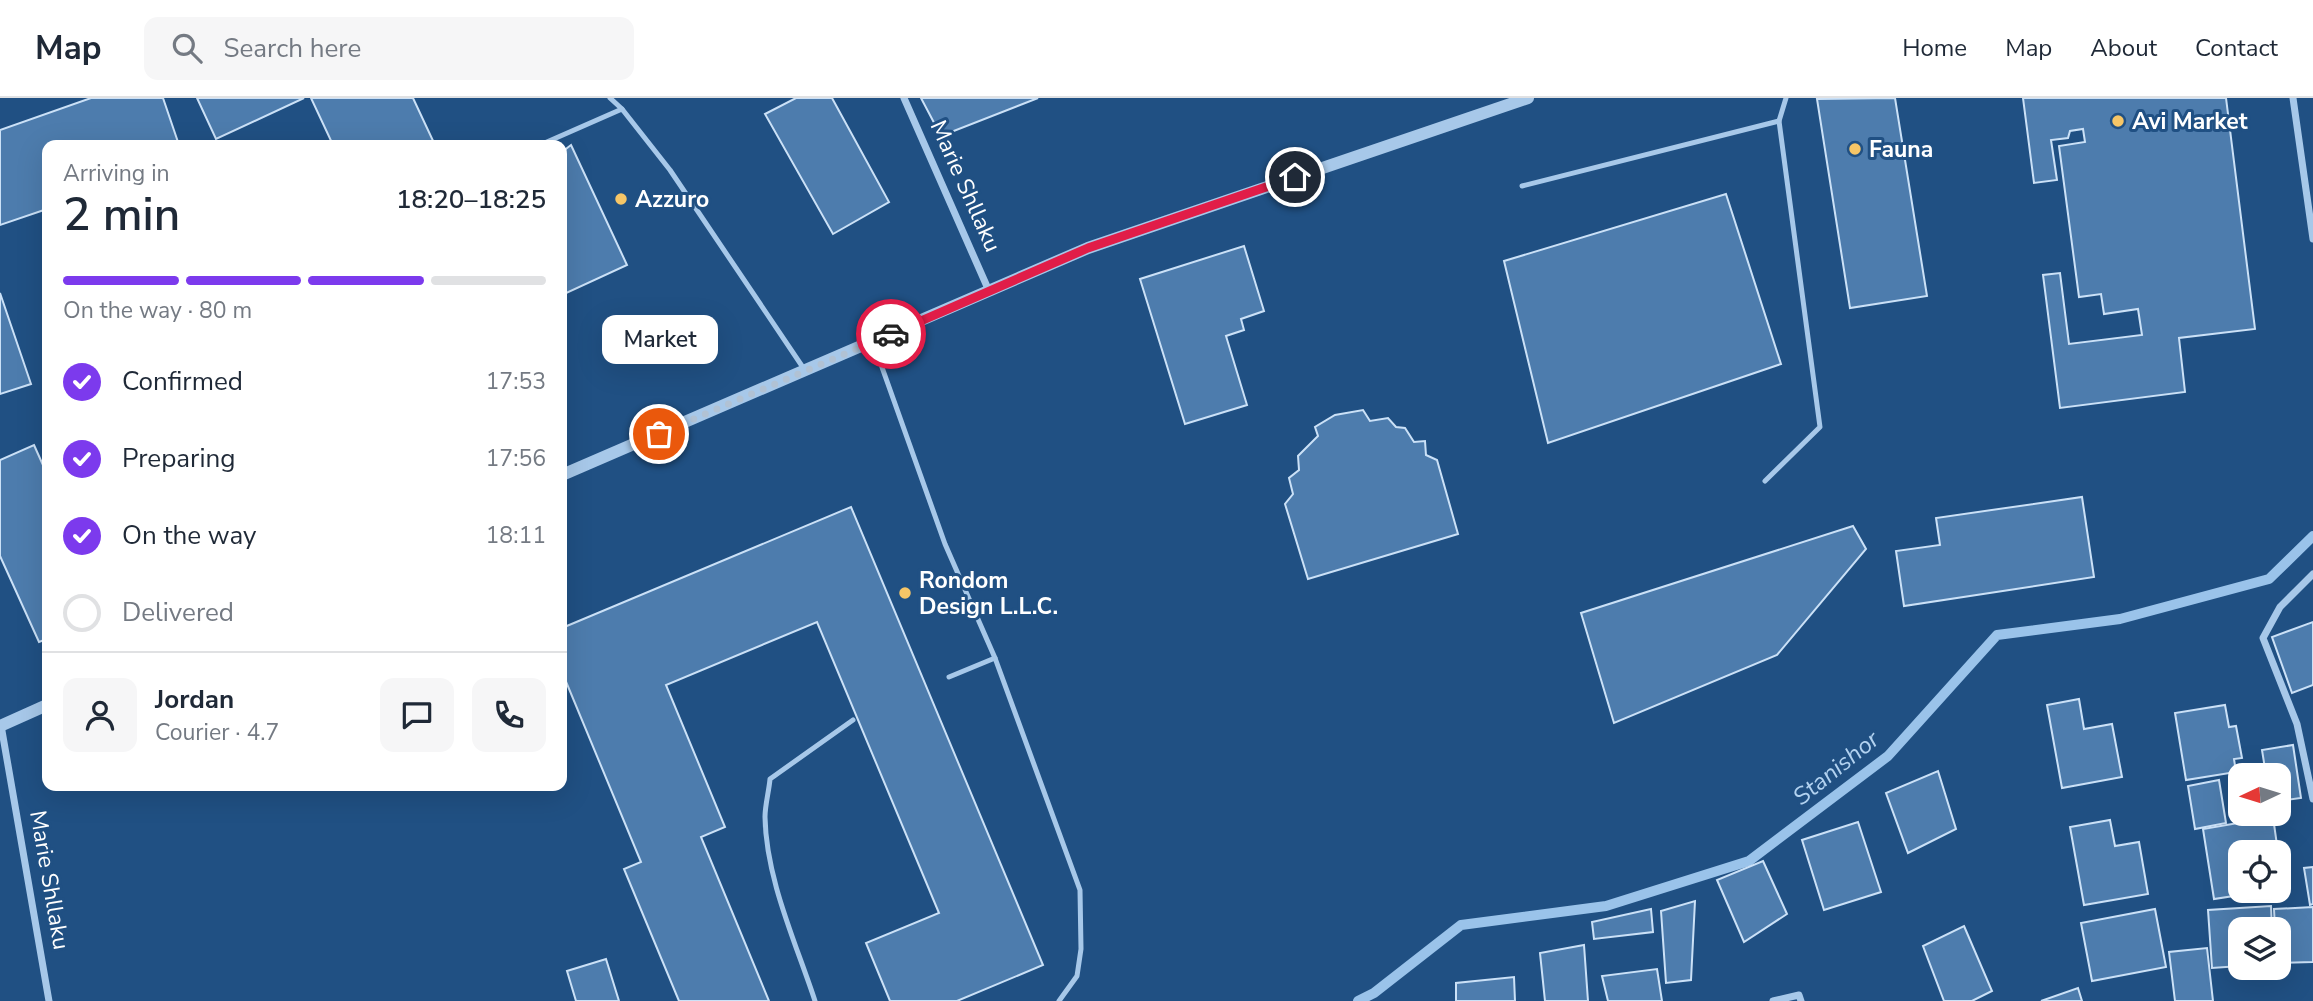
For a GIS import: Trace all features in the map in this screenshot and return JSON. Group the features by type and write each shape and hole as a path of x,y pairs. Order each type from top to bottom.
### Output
{"street":[{"name":"Marie Shllaku","path":"904,98 989,291"},
{"path":"567,473 1088,248 1528,98"},
{"path":"2293,98 2313,239"},
{"path":"2313,574 2280,607 2263,638 2297,724 2313,799"},
{"name":"Marie Shllaku","path":"42,707 1,726 49,1001"},
{"path":"1773,1001 1799,995 1801,1001"}],"lane":[{"path":"610,98 622,109 670,170 805,372"},
{"path":"1765,481 1819,428 1779,121 1786,98"},
{"path":"551,140 622,109"},
{"path":"1522,186 1779,121"},
{"path":"873,342 945,544 995,658 1080,890 1081,949 1077,976 1059,1001"},
{"path":"949,677 995,658"},
{"path":"815,1001 771,859 765,817 768,792 770,779 853,720"}],"building":[{"path":"91,98 163,98 177,140 42,140 42,211 0,225 0,130"},
{"path":"197,98 304,98 216,139"},
{"path":"311,98 413,98 433,140 331,140"},
{"path":"796,98 832,98 889,202 833,234 765,114"},
{"path":"921,98 1038,98 941,136"},
{"path":"1895,98 1927,296 1850,308 1817,99"},
{"path":"2023,98 2226,98 2255,329 2179,338 2185,392 2060,408 2043,275 2060,273 2069,344 2142,335 2138,309 2104,314 2101,294 2079,297 2059,146 2085,142 2083,129 2070,131 2068,138 2051,140 2057,180 2034,183"},
{"path":"571,145 627,265 567,293 567,148"},
{"path":"1726,194 1781,364 1548,443 1504,261"},
{"path":"1244,246 1264,311 1241,319 1244,330 1226,336 1247,405 1185,424 1140,279"},
{"path":"0,293 31,384 0,394"},
{"path":"1363,410 1370,421 1388,418 1396,427 1405,428 1414,442 1425,441 1426,455 1437,460 1458,534 1308,579 1285,504 1293,494 1289,478 1299,470 1298,456 1318,436 1315,427 1335,415"},
{"path":"34,445 42,463 42,641 39,642 0,556 0,460"},
{"path":"2082,497 2094,577 1904,606 1896,551 1940,545 1936,518"},
{"path":"851,507 1043,965 957,1001 890,1001 866,943 939,913 817,622 666,685 725,827 701,837 769,1001 679,1001 624,869 641,862 567,684 567,626"},
{"path":"1853,526 1866,549 1777,655 1614,723 1581,613"},
{"path":"2313,622 2313,685 2292,693 2272,637"},
{"path":"2079,699 2084,729 2112,724 2122,777 2062,788 2047,705"},
{"path":"2225,705 2229,727 2236,726 2242,758 2234,759 2235,763 2228,763 2228,773 2186,780 2175,713"},
{"path":"2293,745 2301,798 2291,799 2291,763 2264,763 2262,750"},
{"path":"1938,771 1956,829 1908,853 1886,793"},
{"path":"2219,780 2226,823 2195,829 2188,786"},
{"path":"2110,820 2115,846 2139,842 2148,894 2084,905 2070,827"},
{"path":"1858,822 1881,892 1824,910 1802,840"},
{"path":"2228,825 2274,826 2276,840 2228,840 2228,897 2214,899 2203,829"},
{"path":"1763,861 1787,914 1744,942 1717,880"},
{"path":"2313,867 2313,904 2310,905 2304,868"},
{"path":"1695,901 1691,980 1666,983 1661,911"},
{"path":"2271,906 2271,917 2228,917 2228,967 2212,968 2208,910"},
{"path":"2313,907 2313,962 2291,963 2291,917 2274,917 2274,909"},
{"path":"1651,909 1653,932 1594,939 1592,922"},
{"path":"2155,909 2166,967 2092,981 2081,923"},
{"path":"1964,926 1992,991 1972,1001 1944,1001 1923,946"},
{"path":"1584,945 1588,1001 1545,1001 1540,953"},
{"path":"2207,948 2213,1001 2175,1001 2169,952"},
{"path":"606,959 619,1001 576,1001 567,971"},
{"path":"1657,969 1662,1001 1608,1001 1602,976"},
{"path":"1514,977 1515,1001 1456,1001 1456,983"},
{"path":"2078,988 2082,1001 2041,1001"}],"waterway":[{"name":"Stanishor","path":"1358,1001 1374,993 1461,925 1606,906 1749,861 1888,756 1997,635 2120,619 2269,579 2313,536"}],"way so far":[{"path":"659,434 891,334"}],"place":[{"name":"Avi Market","path":"2118,121"},
{"name":"Fauna","path":"1855,149"},
{"name":"Azzuro","path":"621,199"},
{"name":"Market","path":"659,434"},
{"name":"Rondom Design L.L.C.","path":"905,593"}],"route":[{"path":"891,334 1088,248 1295,177"}]}
